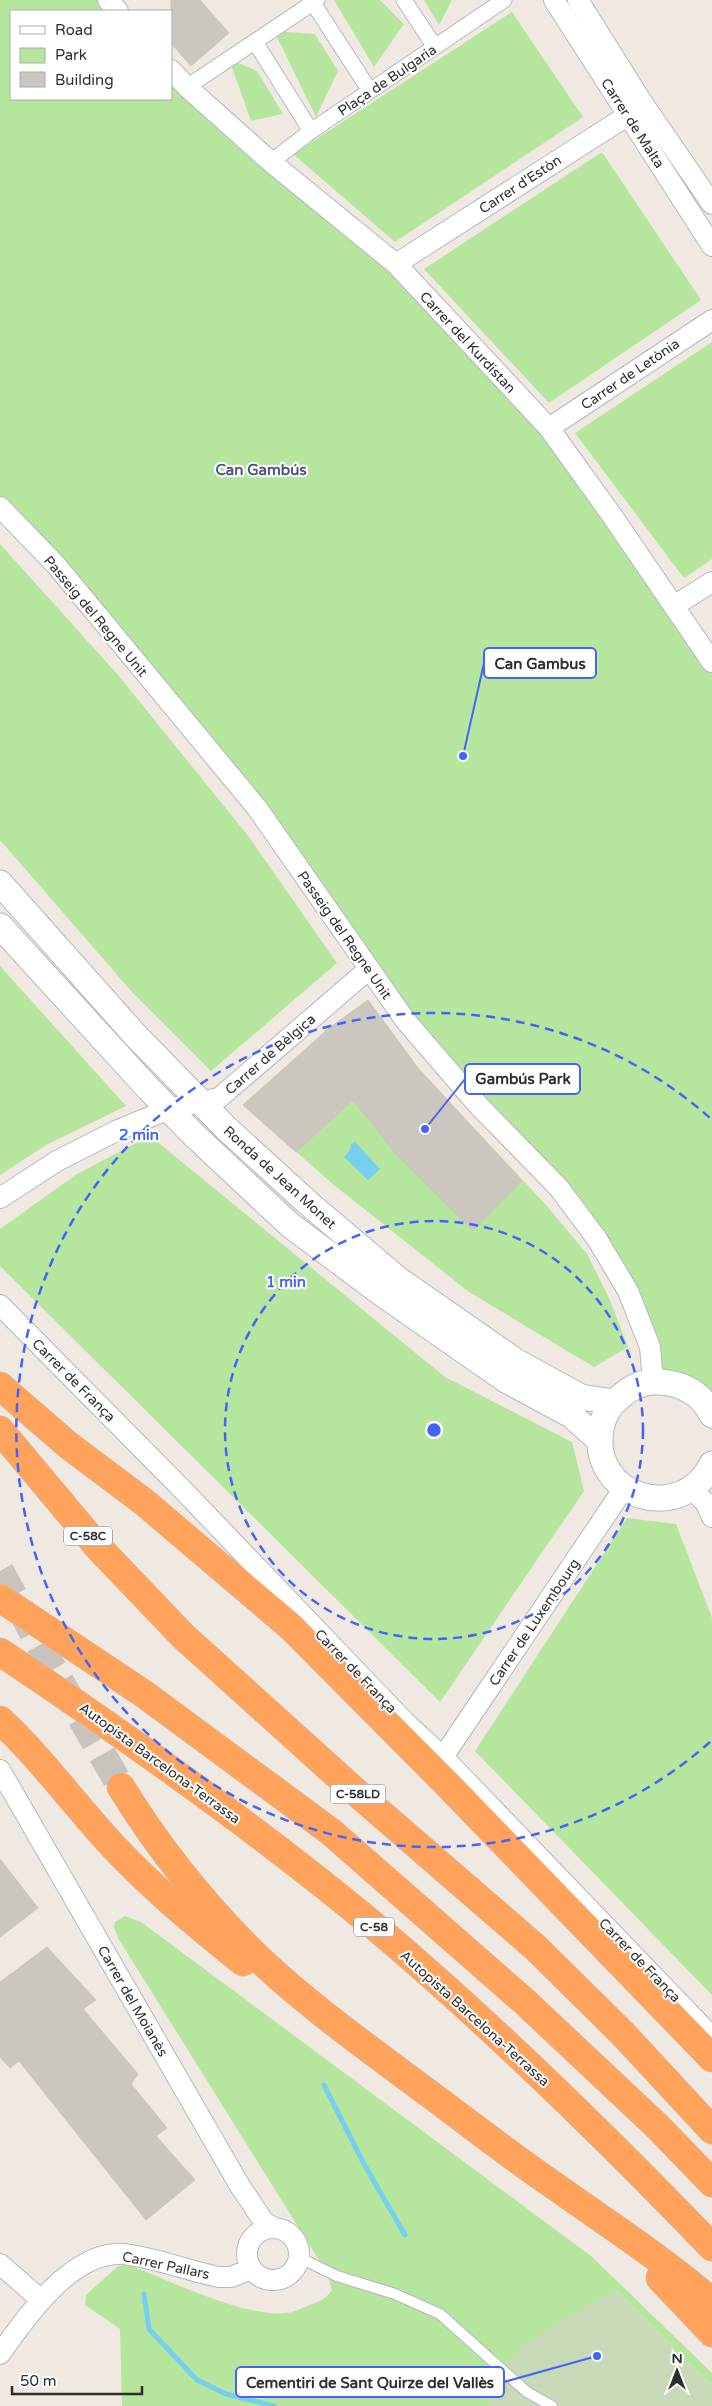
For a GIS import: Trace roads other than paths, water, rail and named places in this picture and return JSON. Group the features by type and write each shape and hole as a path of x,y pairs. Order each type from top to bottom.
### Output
{"highway":[{"path":"0,1386 68,1445 144,1502 291,1627 447,1784 712,2058"},
{"name":"C-58C","path":"0,1430 97,1546 183,1636"},
{"path":"0,1598 144,1694 331,1832 525,2002 659,2128 712,2183"},
{"name":"C-58LD","path":"183,1636 357,1793 536,1948 623,2034 712,2130"},
{"name":"Autopista Barcelona-Terrassa","path":"0,1652 118,1731 244,1823 366,1920 496,2034 633,2165 712,2247"},
{"path":"0,1720 31,1751 112,1846 158,1891 255,1972 284,1993 320,2011"},
{"path":"121,1787 158,1844 217,1914 258,1957 320,2011 558,2189 628,2247 712,2333"},
{"path":"558,2189 637,2241 712,2302"}],"street":[{"path":"108,0 117,10"},
{"path":"404,0 435,47"},
{"name":"Plaça de Bulgaria","path":"271,162 311,131 504,0"},
{"name":"Carrer de Malta","path":"554,0 636,110 712,204"},
{"name":"Carrer de Malta","path":"578,0 636,110 712,246"},
{"path":"187,87 315,1 370,91"},
{"path":"255,42 311,131"},
{"name":"Carrer del Kurdistan","path":"172,71 187,87 271,162 396,264 549,428 712,662"},
{"name":"Carrer d'Estòn","path":"396,264 636,110"},
{"name":"Carrer de Letònia","path":"549,428 712,320"},
{"name":"Passeig del Regne Unit","path":"0,506 56,565 257,808 405,1020 478,1105 559,1188 597,1239 628,1292 650,1347 653,1381"},
{"path":"674,606 712,582"},
{"name":"Ronda de Jean Monet","path":"0,883 136,1036 200,1102 308,1204 399,1280 517,1362 581,1397 612,1402"},
{"name":"Ronda de Jean Monet","path":"0,926 116,1055 195,1136 290,1225 381,1294 506,1380 571,1415 599,1440"},
{"name":"Carrer de Bèlgica","path":"0,1198 57,1162 116,1131 169,1109 219,1098 369,969"},
{"name":"Carrer de França","path":"0,1305 181,1488 405,1722 443,1757 712,2036"},
{"path":"706,1475 675,1497 658,1499 640,1496 624,1488 611,1475 602,1458 599,1440 603,1420 612,1402 631,1388 653,1381 676,1383 693,1392 707,1406 712,1415"},
{"path":"706,1475 705,1502 712,1517"},
{"name":"Carrer de Luxembourg","path":"443,1757 624,1488"},
{"name":"Carrer del Moianès","path":"0,1770 240,2186 264,2222 273,2227"},
{"path":"273,2227 281,2228 294,2236 298,2243 300,2258 297,2266 283,2278 266,2279 252,2269 247,2253 252,2238 258,2232 273,2227"},
{"name":"Carrer Pallars","path":"0,2354 41,2300 67,2276 85,2263 104,2255 134,2256 219,2277 231,2277 252,2269"},
{"path":"0,2264 41,2300"}],"lane":[{"path":"300,2258 337,2276 396,2294 440,2314 527,2392 552,2406"}],"water":[{"path":"355,1142 380,1169 368,1180 344,1157 350,1150 351,1144"}],"waterway":[{"path":"324,2085 364,2164 405,2235"},
{"path":"144,2294 149,2329 197,2380 226,2394 274,2406"}],"tunnel":[{"path":"0,1571 49,1662 121,1787"}],"place":[{"name":"Can Gambus","path":"463,756"},
{"name":"Gambús Park","path":"425,1129"},
{"name":"Cementiri de Sant Quirze del Vallès","path":"597,2356"}],"district":[{"name":"Can Gambús","path":"261,470"}]}
